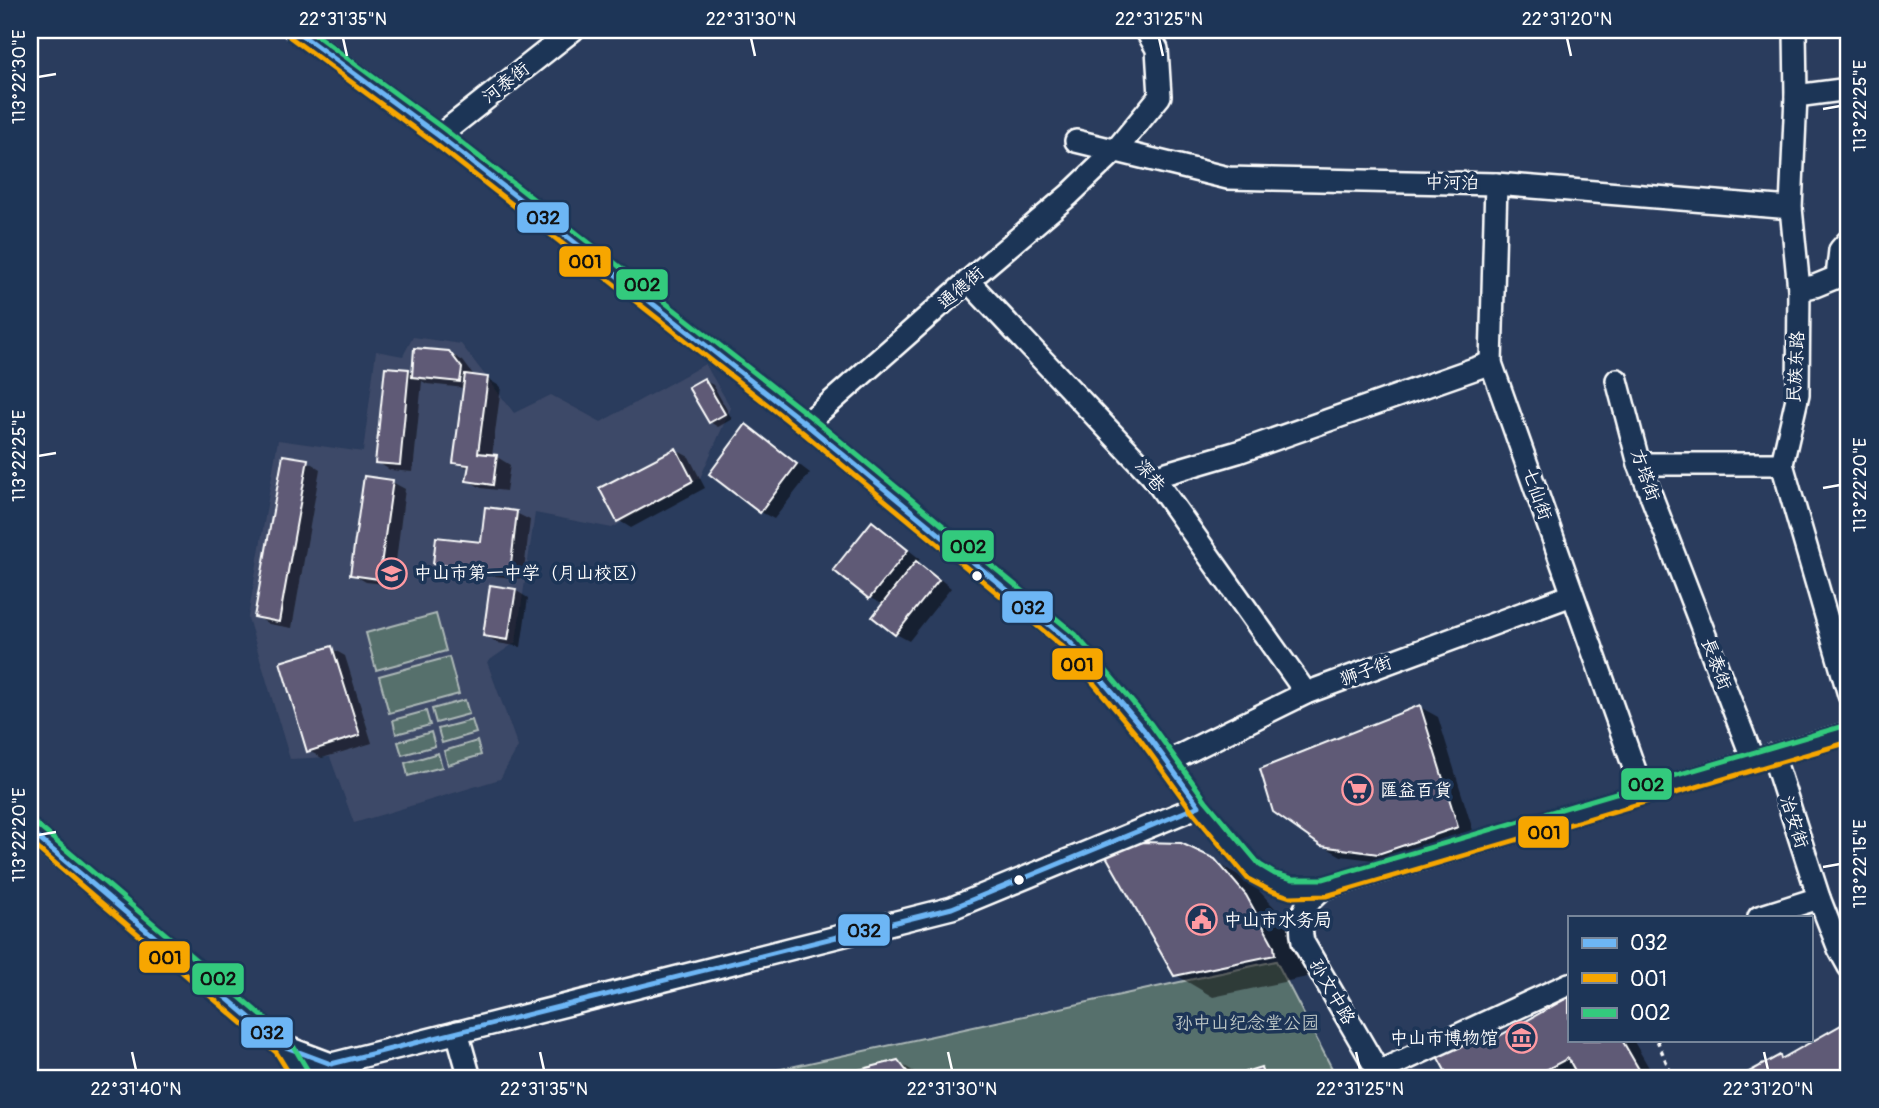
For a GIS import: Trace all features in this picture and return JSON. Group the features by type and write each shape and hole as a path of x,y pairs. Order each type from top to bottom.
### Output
{"street":[{"path":"295,30 439,136 806,424 1070,642 1143,729 1199,806 1254,872 1272,882 1292,888 1324,888 1849,733"},
{"name":"河泰街","path":"439,136 573,30"},
{"name":"通德街","path":"806,424 1069,195 1115,151 1160,96 1157,49 1146,30"},
{"name":"民族东路","path":"1795,30 1796,96 1791,208 1799,289 1798,394 1782,464 1849,695"},
{"path":"1796,96 1849,89"},
{"name":"中河泊","path":"1076,141 1228,178 1496,184 1791,208"},
{"name":"七仙街","path":"1496,184 1491,363 1643,793"},
{"path":"1799,289 1837,277 1840,250 1849,242"},
{"name":"深巷","path":"968,281 1153,477 1306,693"},
{"path":"1828,281 1849,289"},
{"path":"1153,477 1238,452 1491,363"},
{"name":"方塔街","path":"1617,380 1639,464 1679,568"},
{"path":"1639,464 1782,464"},
{"name":"長泰街","path":"1679,568 1763,757"},
{"name":"狮子街","path":"1167,762 1306,693 1572,595"},
{"name":"治安街","path":"1763,757 1839,949 1849,967"},
{"path":"312,1078 317,1070 369,1054 952,908 1199,806"},
{"path":"30,831 283,1046 331,1065 339,1065 352,1076 356,1065 369,1054"},
{"name":"孙文中路","path":"1324,888 1313,897 1300,918 1303,942 1380,1075"},
{"path":"1762,916 1819,898"},
{"path":"1380,1075 1568,984"},
{"path":"457,1032 470,1078"},
{"path":"283,1046 302,1078"}],"path":[{"path":"1658,1042 1673,1078"}],"shaded area":[{"name":"中山市第一中学（月山校区）","path":"413,337 461,344 514,413 551,395 601,422 705,364 731,408 700,478 612,528 535,513 516,642 487,662 518,747 500,779 354,823 330,757 290,759 248,618 278,440 363,452 376,351 403,356"}],"green space":[{"path":"436,614 446,651 376,670 366,633"},
{"path":"449,657 459,694 389,713 379,676"},
{"path":"465,700 469,714 436,723 432,709"},
{"path":"426,711 430,725 396,734 393,720"},
{"path":"472,720 476,733 442,743 438,729"},
{"path":"431,732 435,746 402,755 398,742"},
{"path":"477,741 481,755 448,765 444,751"},
{"path":"438,753 442,767 408,776 405,763"},
{"name":"孙中山纪念堂公园","path":"1276,961 1337,1078 740,1078"}],"building":[{"path":"414,348 449,351 462,368 460,382 412,377"},
{"path":"385,367 409,369 400,465 375,463"},
{"path":"465,374 488,377 478,453 497,455 493,485 466,481 469,465 453,463"},
{"path":"704,378 725,414 709,423 688,387"},
{"path":"746,424 797,464 760,513 709,474"},
{"path":"676,448 693,481 617,522 599,488"},
{"path":"283,455 308,459 279,622 254,617"},
{"path":"364,476 393,480 379,579 350,575"},
{"path":"485,507 517,511 510,573 433,564 436,537 481,542"},
{"path":"872,521 908,550 869,599 833,570"},
{"path":"916,561 939,580 895,635 872,617"},
{"path":"490,585 516,589 508,640 483,636"},
{"path":"332,646 360,735 307,752 280,662"},
{"name":"匯益百貨","path":"1420,705 1458,827 1378,854 1321,846 1273,812 1260,769"},
{"name":"中山市水务局","path":"1142,842 1181,843 1215,859 1246,895 1274,946 1275,955 1174,976 1106,856"},
{"name":"中山市博物馆","path":"1568,998 1568,1042 1623,1042 1644,1078 1579,1078 1568,1058 1531,1078 1449,1078 1437,1056 1495,1028 1499,1036"},
{"path":"1843,1024 1849,1036 1849,1078 1738,1078 1780,1055 1781,1059"},
{"path":"898,1060 912,1078 824,1078 843,1074"},
{"path":"1261,1067 1264,1078 1247,1078 1245,1072"}],"transit line":[{"name":"032","path":"30,831 283,1046 331,1064 952,908 1199,806 1143,729 1070,642 806,424 439,136 295,30"},
{"name":"002","path":"309,30 444,129 811,417 1076,635 1150,723 1206,801 1260,865 1275,874 1293,879 1323,879 1847,725"},
{"name":"001","path":"290,37 434,143 801,431 1064,648 1136,734 1192,811 1248,879 1269,890 1290,897 1326,896 1849,742"},
{"name":"002","path":"36,824 289,1039 310,1074"},
{"name":"001","path":"30,842 276,1052 292,1078"}],"place":[{"name":"中山市第一中学（月山校区）","path":"391,573"},
{"name":"匯益百貨","path":"1357,790"},
{"name":"中山市水务局","path":"1201,920"},
{"name":"中山市博物馆","path":"1521,1038"}]}
